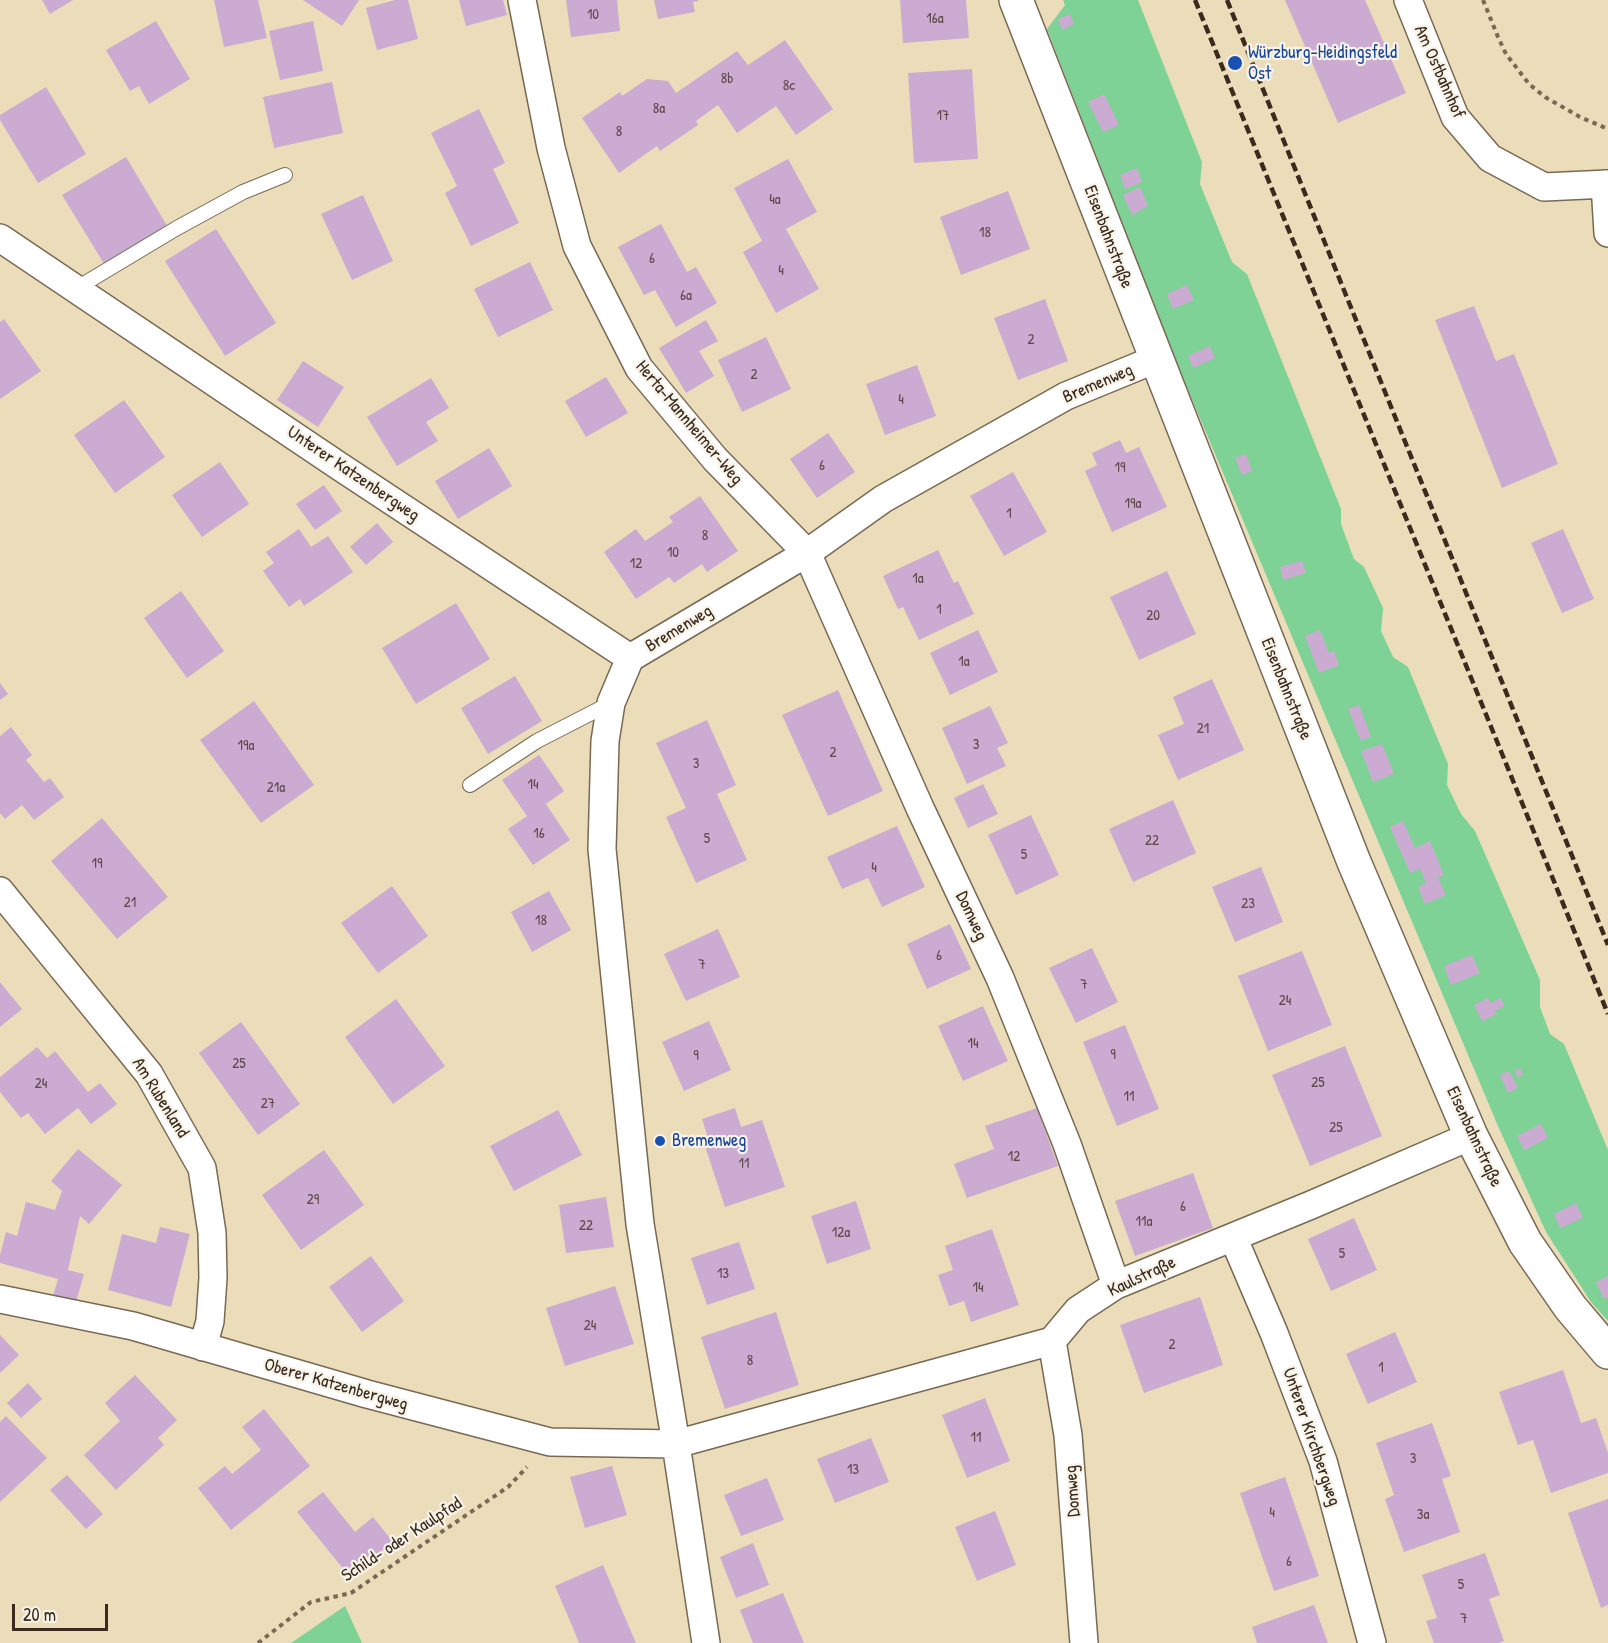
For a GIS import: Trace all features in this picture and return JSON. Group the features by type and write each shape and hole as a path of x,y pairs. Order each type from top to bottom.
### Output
{"street":[{"name":"Herta-Mannheimer-Weg","path":"522,0 526,30 551,148 577,246 639,368 715,459 807,553"},
{"name":"Eisenbahnstraße","path":"1016,0 1354,862 1471,1136 1525,1242 1570,1307 1608,1352"},
{"name":"Am Ostbahnhof","path":"1408,0 1455,117 1490,158 1544,187 1606,184"},
{"path":"1606,184 1608,232"},
{"name":"Unterer Katzenbergweg","path":"0,238 630,658"},
{"name":"Bremenweg","path":"706,1643 640,1224 603,849 605,741 611,703 630,658 807,553 883,499 1066,396 1156,359"},
{"name":"Domweg","path":"807,553 920,808 1000,978 1067,1144 1116,1285"},
{"name":"Am Rubenland","path":"0,891 149,1074 202,1168 212,1233 213,1278 210,1321 203,1347"},
{"name":"Kaulstraße","path":"1052,1341 1078,1310 1116,1285 1471,1136"},
{"name":"Unterer Kirchbergweg","path":"1233,1237 1274,1333 1323,1461 1372,1643"},
{"name":"Oberer Katzenbergweg","path":"0,1299 133,1326 366,1394 550,1442 676,1444"},
{"name":"Domweg","path":"1052,1341 1068,1435 1084,1643"},
{"path":"676,1444 1052,1341"}],"lane":[{"path":"77,288 243,192 285,175"},
{"path":"470,785 537,741 611,703"}],"path":[{"path":"1483,0 1506,54 1529,84 1545,97 1580,117 1608,129"},
{"name":"Schild- oder Kaulpfad","path":"258,1643 311,1602 351,1593 508,1487 550,1442"}],"green space":[{"path":"1063,0 1138,0 1202,162 1200,184 1232,262 1247,274 1341,509 1341,524 1354,559 1364,567 1383,608 1381,631 1393,657 1408,667 1448,764 1447,785 1461,814 1475,831 1540,980 1540,1007 1550,1034 1564,1044 1608,1150 1608,1321 1591,1302 1546,1232 1498,1126 1173,354 1047,29 1065,5"},
{"path":"345,1606 362,1643 291,1643"}],"building":[{"path":"42,0 73,0 50,14"},
{"path":"214,0 258,0 267,38 224,47"},
{"path":"303,0 359,0 342,26"},
{"path":"395,0 408,0 418,39 377,50 366,8"},
{"path":"459,0 503,0 507,15 466,26"},
{"path":"566,0 617,0 620,31 571,37"},
{"path":"654,0 698,1 693,2 695,12 658,19"},
{"path":"900,0 966,0 969,38 903,43"},
{"path":"1285,0 1365,0 1406,93 1338,123"},
{"path":"1070,14 1074,24 1062,30 1058,19"},
{"path":"156,21 190,79 149,104 139,86 130,91 106,50"},
{"path":"313,21 323,71 280,80 269,31"},
{"path":"785,40 833,109 796,135 776,106 737,133 718,105 696,121 698,125 660,151 657,146 619,173 582,118 620,92 622,96 647,79 668,81 676,93 737,51 748,65"},
{"path":"972,69 978,159 914,163 908,73"},
{"path":"332,82 343,133 274,148 263,97"},
{"path":"46,87 86,154 38,183 0,120 0,115"},
{"path":"1104,94 1119,125 1103,132 1088,102"},
{"path":"479,109 505,163 493,169 519,223 471,246 445,193 457,186 431,133"},
{"path":"126,157 169,229 106,267 62,195"},
{"path":"788,159 817,212 786,229 819,289 776,313 743,252 762,241 734,188"},
{"path":"1137,168 1142,182 1125,189 1120,175"},
{"path":"1140,187 1148,206 1132,215 1123,195"},
{"path":"1008,191 1030,249 961,275 940,217"},
{"path":"363,195 393,261 352,280 321,214"},
{"path":"661,224 687,272 696,267 717,303 676,327 655,290 644,295 618,247"},
{"path":"216,229 276,323 225,356 165,261"},
{"path":"530,262 553,310 498,337 474,289"},
{"path":"1187,285 1194,300 1173,309 1167,294"},
{"path":"1045,299 1068,361 1018,380 994,318"},
{"path":"1474,306 1496,361 1514,354 1558,464 1502,488 1435,320"},
{"path":"4,319 41,371 0,399 0,322"},
{"path":"706,320 718,341 699,351 714,376 686,393 659,348"},
{"path":"766,337 791,389 742,412 718,360"},
{"path":"1210,346 1215,358 1193,368 1188,356"},
{"path":"303,361 344,387 318,427 277,400"},
{"path":"917,365 936,416 885,435 866,384"},
{"path":"606,377 628,413 586,437 565,401"},
{"path":"431,378 449,408 426,422 438,441 397,466 367,417"},
{"path":"124,400 165,457 115,493 74,435"},
{"path":"828,433 855,472 817,498 790,459"},
{"path":"1120,440 1126,453 1139,447 1167,507 1112,532 1085,471 1097,465 1092,453"},
{"path":"489,448 512,486 458,519 435,481"},
{"path":"1246,454 1252,471 1242,475 1235,458"},
{"path":"220,462 249,504 202,537 172,495"},
{"path":"1013,472 1047,532 1004,556 970,496"},
{"path":"324,485 342,511 315,530 296,504"},
{"path":"700,496 738,551 707,572 702,564 674,583 669,577 636,599 604,552 636,529 645,541 673,522 669,517"},
{"path":"377,523 393,542 366,565 350,547"},
{"path":"299,529 311,547 328,536 353,572 304,606 300,599 289,607 263,571 274,563 266,552"},
{"path":"1563,529 1594,599 1562,613 1531,543"},
{"path":"938,550 954,583 958,581 974,614 919,640 903,607 898,609 883,576"},
{"path":"1302,561 1306,573 1283,580 1280,567"},
{"path":"1167,571 1196,634 1139,660 1110,597"},
{"path":"181,591 224,651 187,678 144,618"},
{"path":"456,603 490,659 416,704 382,648"},
{"path":"978,630 998,672 950,695 930,653"},
{"path":"1320,630 1329,653 1334,651 1339,665 1319,673 1305,636"},
{"path":"515,676 542,721 488,754 461,708"},
{"path":"1212,679 1244,750 1178,780 1158,735 1184,724 1173,697"},
{"path":"0,683 8,694 0,700"},
{"path":"838,690 883,791 828,816 782,715"},
{"path":"254,701 314,785 261,823 200,740"},
{"path":"1359,705 1371,736 1361,741 1348,709"},
{"path":"990,706 1008,743 997,748 1006,766 967,784 942,728"},
{"path":"707,720 736,785 717,794 747,860 696,883 666,817 686,808 656,743"},
{"path":"11,727 32,755 26,760 44,782 50,778 64,797 34,820 22,805 5,819 0,813 0,736"},
{"path":"1382,744 1394,774 1373,782 1361,751"},
{"path":"539,755 564,791 546,804 570,840 533,865 508,829 527,816 502,780"},
{"path":"983,784 998,814 968,828 954,798"},
{"path":"1173,800 1196,853 1133,882 1109,829"},
{"path":"1031,815 1059,875 1016,895 988,835"},
{"path":"102,818 168,897 117,939 51,861"},
{"path":"1403,821 1415,848 1430,841 1444,875 1438,878 1446,895 1425,904 1418,887 1426,883 1420,869 1410,873 1390,827"},
{"path":"897,826 925,887 882,907 868,878 842,889 827,857"},
{"path":"1261,867 1283,922 1235,942 1212,887"},
{"path":"392,886 428,936 378,973 341,923"},
{"path":"549,891 571,930 532,952 511,912"},
{"path":"950,924 971,969 927,989 907,944"},
{"path":"718,929 740,977 686,1001 664,954"},
{"path":"1092,948 1118,1002 1076,1023 1049,968"},
{"path":"1302,951 1332,1025 1268,1051 1238,976"},
{"path":"1472,955 1480,973 1451,985 1444,966"},
{"path":"0,982 22,1009 0,1027"},
{"path":"1488,998 1491,1003 1501,998 1504,1006 1495,1011 1497,1014 1482,1021 1474,1005"},
{"path":"396,999 445,1066 393,1104 345,1037"},
{"path":"983,1006 1008,1061 963,1081 938,1026"},
{"path":"709,1021 731,1070 684,1091 662,1042"},
{"path":"241,1022 300,1104 258,1135 199,1053"},
{"path":"1125,1025 1159,1109 1117,1126 1083,1042"},
{"path":"1345,1046 1382,1136 1310,1166 1272,1075"},
{"path":"37,1047 47,1058 55,1051 88,1092 100,1083 117,1104 91,1124 78,1108 45,1134 28,1113 21,1118 0,1092 0,1077"},
{"path":"1520,1068 1523,1075 1517,1077 1515,1071"},
{"path":"1509,1071 1518,1088 1508,1093 1500,1075"},
{"path":"735,1108 741,1127 762,1120 785,1187 725,1207 703,1140 708,1138 702,1119"},
{"path":"1037,1108 1058,1166 967,1198 954,1164 994,1149 985,1126"},
{"path":"558,1110 582,1155 514,1191 490,1146"},
{"path":"1541,1124 1548,1138 1524,1150 1517,1136"},
{"path":"78,1149 122,1185 89,1224 80,1216 68,1270 84,1274 76,1302 53,1296 58,1279 0,1263 0,1255 6,1232 17,1236 26,1202 55,1210 62,1191 51,1181"},
{"path":"324,1150 364,1205 301,1250 262,1195"},
{"path":"1193,1173 1213,1228 1135,1256 1115,1201"},
{"path":"606,1197 614,1247 566,1253 559,1205"},
{"path":"856,1201 871,1249 827,1264 811,1216"},
{"path":"1576,1203 1583,1218 1560,1228 1554,1214"},
{"path":"1354,1218 1377,1270 1331,1291 1308,1239"},
{"path":"160,1227 190,1234 171,1307 108,1290 122,1234 156,1243"},
{"path":"992,1229 1019,1305 971,1322 964,1301 949,1306 938,1275 953,1270 945,1246"},
{"path":"739,1242 755,1289 707,1305 691,1258"},
{"path":"371,1256 404,1301 362,1332 329,1287"},
{"path":"1608,1276 1608,1297 1604,1299 1596,1282"},
{"path":"615,1286 634,1344 565,1366 546,1308"},
{"path":"1200,1297 1223,1365 1144,1393 1120,1325"},
{"path":"776,1312 799,1385 725,1409 701,1337"},
{"path":"1395,1332 1417,1382 1368,1404 1346,1354"},
{"path":"0,1335 19,1355 0,1373"},
{"path":"1563,1370 1581,1423 1596,1418 1608,1453 1608,1473 1551,1493 1533,1440 1518,1445 1499,1392"},
{"path":"135,1375 177,1420 158,1438 164,1445 116,1490 84,1455 120,1421 105,1403"},
{"path":"28,1383 42,1399 21,1418 7,1403"},
{"path":"985,1398 1010,1461 967,1478 942,1415"},
{"path":"264,1409 310,1466 231,1530 198,1488 225,1466 232,1474 261,1450 242,1427"},
{"path":"6,1416 47,1458 0,1502 0,1422"},
{"path":"1432,1423 1451,1476 1442,1479 1460,1532 1404,1552 1385,1499 1394,1495 1376,1443"},
{"path":"871,1438 889,1482 835,1503 817,1459"},
{"path":"612,1466 627,1515 585,1528 570,1477"},
{"path":"67,1475 103,1514 86,1529 50,1490"},
{"path":"1285,1477 1319,1576 1274,1591 1240,1493"},
{"path":"767,1478 784,1520 741,1536 724,1495"},
{"path":"323,1492 355,1532 373,1517 393,1542 350,1577 297,1512"},
{"path":"1608,1499 1608,1605 1601,1608 1568,1513"},
{"path":"995,1511 1016,1565 977,1581 955,1527"},
{"path":"753,1543 769,1585 736,1598 720,1557"},
{"path":"1485,1553 1500,1595 1489,1599 1504,1641 1499,1643 1434,1643 1426,1621 1437,1618 1422,1575"},
{"path":"603,1565 636,1643 579,1643 555,1586"},
{"path":"783,1593 804,1643 753,1643 740,1610"},
{"path":"1314,1605 1328,1643 1257,1643 1252,1627"}],"railway":[{"path":"1195,0 1608,1014"},
{"path":"1227,0 1608,945"}],"place":[{"name":"Würzburg-Heidingsfeld Ost","path":"1235,63"},
{"name":"Bremenweg","path":"660,1141"}]}
